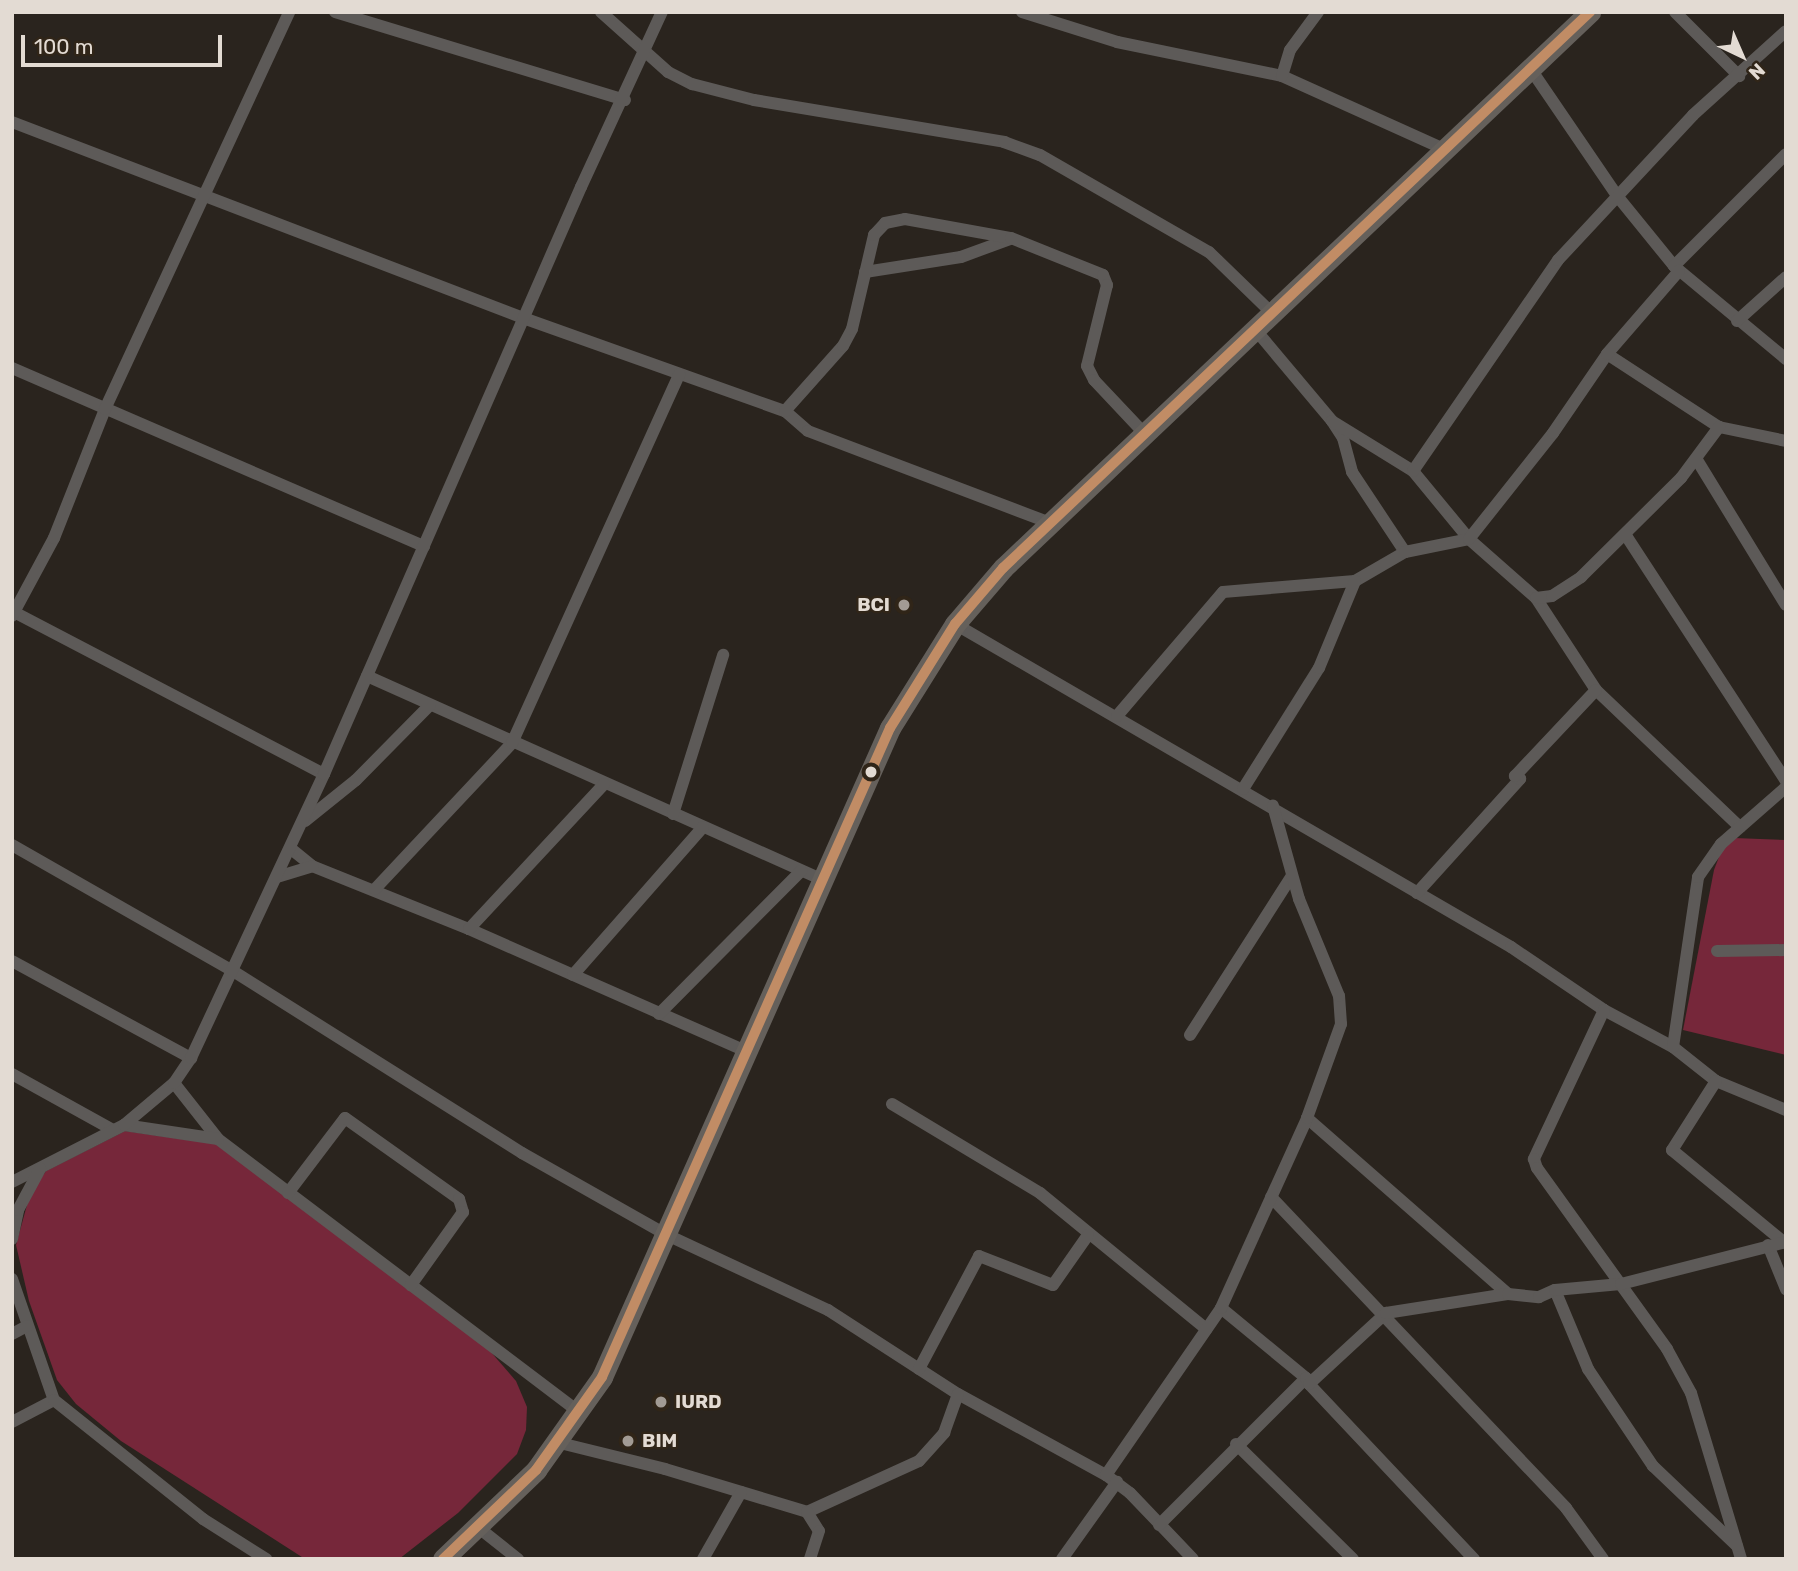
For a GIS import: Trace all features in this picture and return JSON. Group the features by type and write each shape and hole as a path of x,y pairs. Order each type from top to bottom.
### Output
{"highway":[{"path":"443,1559 479,1528 559,1443 580,1413 616,1350 890,728 955,624 980,592 1050,523 1271,312 1532,71 1590,12"}],"street":[{"path":"289,12 105,409 54,538 13,613 324,774"},
{"path":"335,12 625,100"},
{"path":"601,12 668,72 722,93 1004,142 1040,155 1209,252 1271,312"},
{"path":"12,1182 119,1127 174,1083 191,1058 302,824 526,319 581,187 625,100 662,12"},
{"path":"1022,12 1117,42 1282,76 1446,150"},
{"path":"1282,76 1290,50 1318,12"},
{"path":"1675,12 1739,76"},
{"path":"1413,471 1550,270 1693,115 1786,31"},
{"path":"1532,71 1618,197 1676,269 1786,359"},
{"path":"12,122 526,319 785,411 808,431 1050,523"},
{"path":"1116,716 1223,592 1355,581 1405,552 1469,539 1553,433 1607,355 1676,269 1786,154"},
{"path":"785,411 843,346 874,235 885,223 905,219 957,225 1011,239 1103,275 1107,285 1087,366 1094,380 1144,433"},
{"path":"865,272 961,257 1011,239"},
{"path":"1737,321 1786,277"},
{"path":"1254,328 1332,421 1343,438 1352,472 1405,552"},
{"path":"1607,355 1719,426 1786,441"},
{"path":"12,368 424,546"},
{"path":"375,889 512,743 680,374"},
{"path":"1332,421 1413,471 1469,539 1536,598 1596,690 1740,827"},
{"path":"1536,598 1566,589 1625,534 1697,460 1719,426"},
{"path":"1697,460 1786,605"},
{"path":"1625,534 1786,780"},
{"path":"1243,789 1319,668 1355,581"},
{"path":"955,624 1273,806 1511,947 1604,1010 1673,1047 1716,1081 1786,1110"},
{"path":"673,814 723,655"},
{"path":"367,676 822,880"},
{"path":"1417,893 1520,779 1515,776 1596,690"},
{"path":"302,824 347,788 430,705"},
{"path":"470,929 604,784"},
{"path":"1673,1047 1698,877 1707,859 1786,787"},
{"path":"1062,1559 1221,1308 1307,1118 1342,1010 1291,877 1273,806"},
{"path":"573,975 703,827"},
{"path":"12,845 233,971 523,1153 665,1234 807,1298 958,1394 1111,1478 1193,1559"},
{"path":"290,848 312,866 470,929 746,1051"},
{"path":"277,877 312,866"},
{"path":"659,1014 801,871"},
{"path":"1190,1035 1291,877"},
{"path":"1717,951 1786,950"},
{"path":"12,961 191,1058"},
{"path":"1604,1010 1534,1159 1544,1180 1668,1349 1691,1393 1739,1552"},
{"path":"12,1074 119,1127 218,1139"},
{"path":"1716,1081 1672,1150 1785,1242"},
{"path":"174,1083 218,1139 580,1413"},
{"path":"892,1104 1040,1193 1088,1235 1198,1318 1206,1329"},
{"path":"288,1193 345,1118 459,1199 463,1212 411,1285"},
{"path":"1307,1118 1508,1294"},
{"path":"12,1239 15,1208 40,1168"},
{"path":"1271,1197 1386,1313 1566,1508 1603,1559"},
{"path":"919,1369 979,1256 1053,1285 1088,1235"},
{"path":"1159,1525 1236,1444 1386,1313 1508,1294 1539,1297 1555,1290 1621,1284 1785,1242"},
{"path":"1768,1245 1786,1289"},
{"path":"12,1279 54,1400 203,1519 266,1559"},
{"path":"1555,1290 1588,1369 1653,1466 1739,1552"},
{"path":"1221,1308 1308,1381 1474,1559"},
{"path":"12,1335 27,1326"},
{"path":"807,1512 919,1461 944,1433 958,1394"},
{"path":"12,1422 54,1400"},
{"path":"559,1443 807,1512 819,1531 810,1559"},
{"path":"1236,1444 1353,1559"},
{"path":"704,1559 741,1492"},
{"path":"479,1528 518,1559"}],"shaded area":[{"path":"1734,838 1786,840 1786,1055 1683,1030 1714,870 1722,849"},
{"path":"125,1131 216,1144 490,1351 516,1381 527,1407 526,1430 517,1454 458,1513 399,1559 305,1559 121,1441 76,1404 57,1380 29,1301 16,1245 30,1194 46,1171"}],"transit line":[{"path":"443,1559 536,1470 602,1377 890,728 955,624 1003,568 1590,12"}],"place":[{"name":"BCI","path":"904,605"},
{"name":"IURD","path":"661,1402"},
{"name":"BIM","path":"628,1441"}]}
